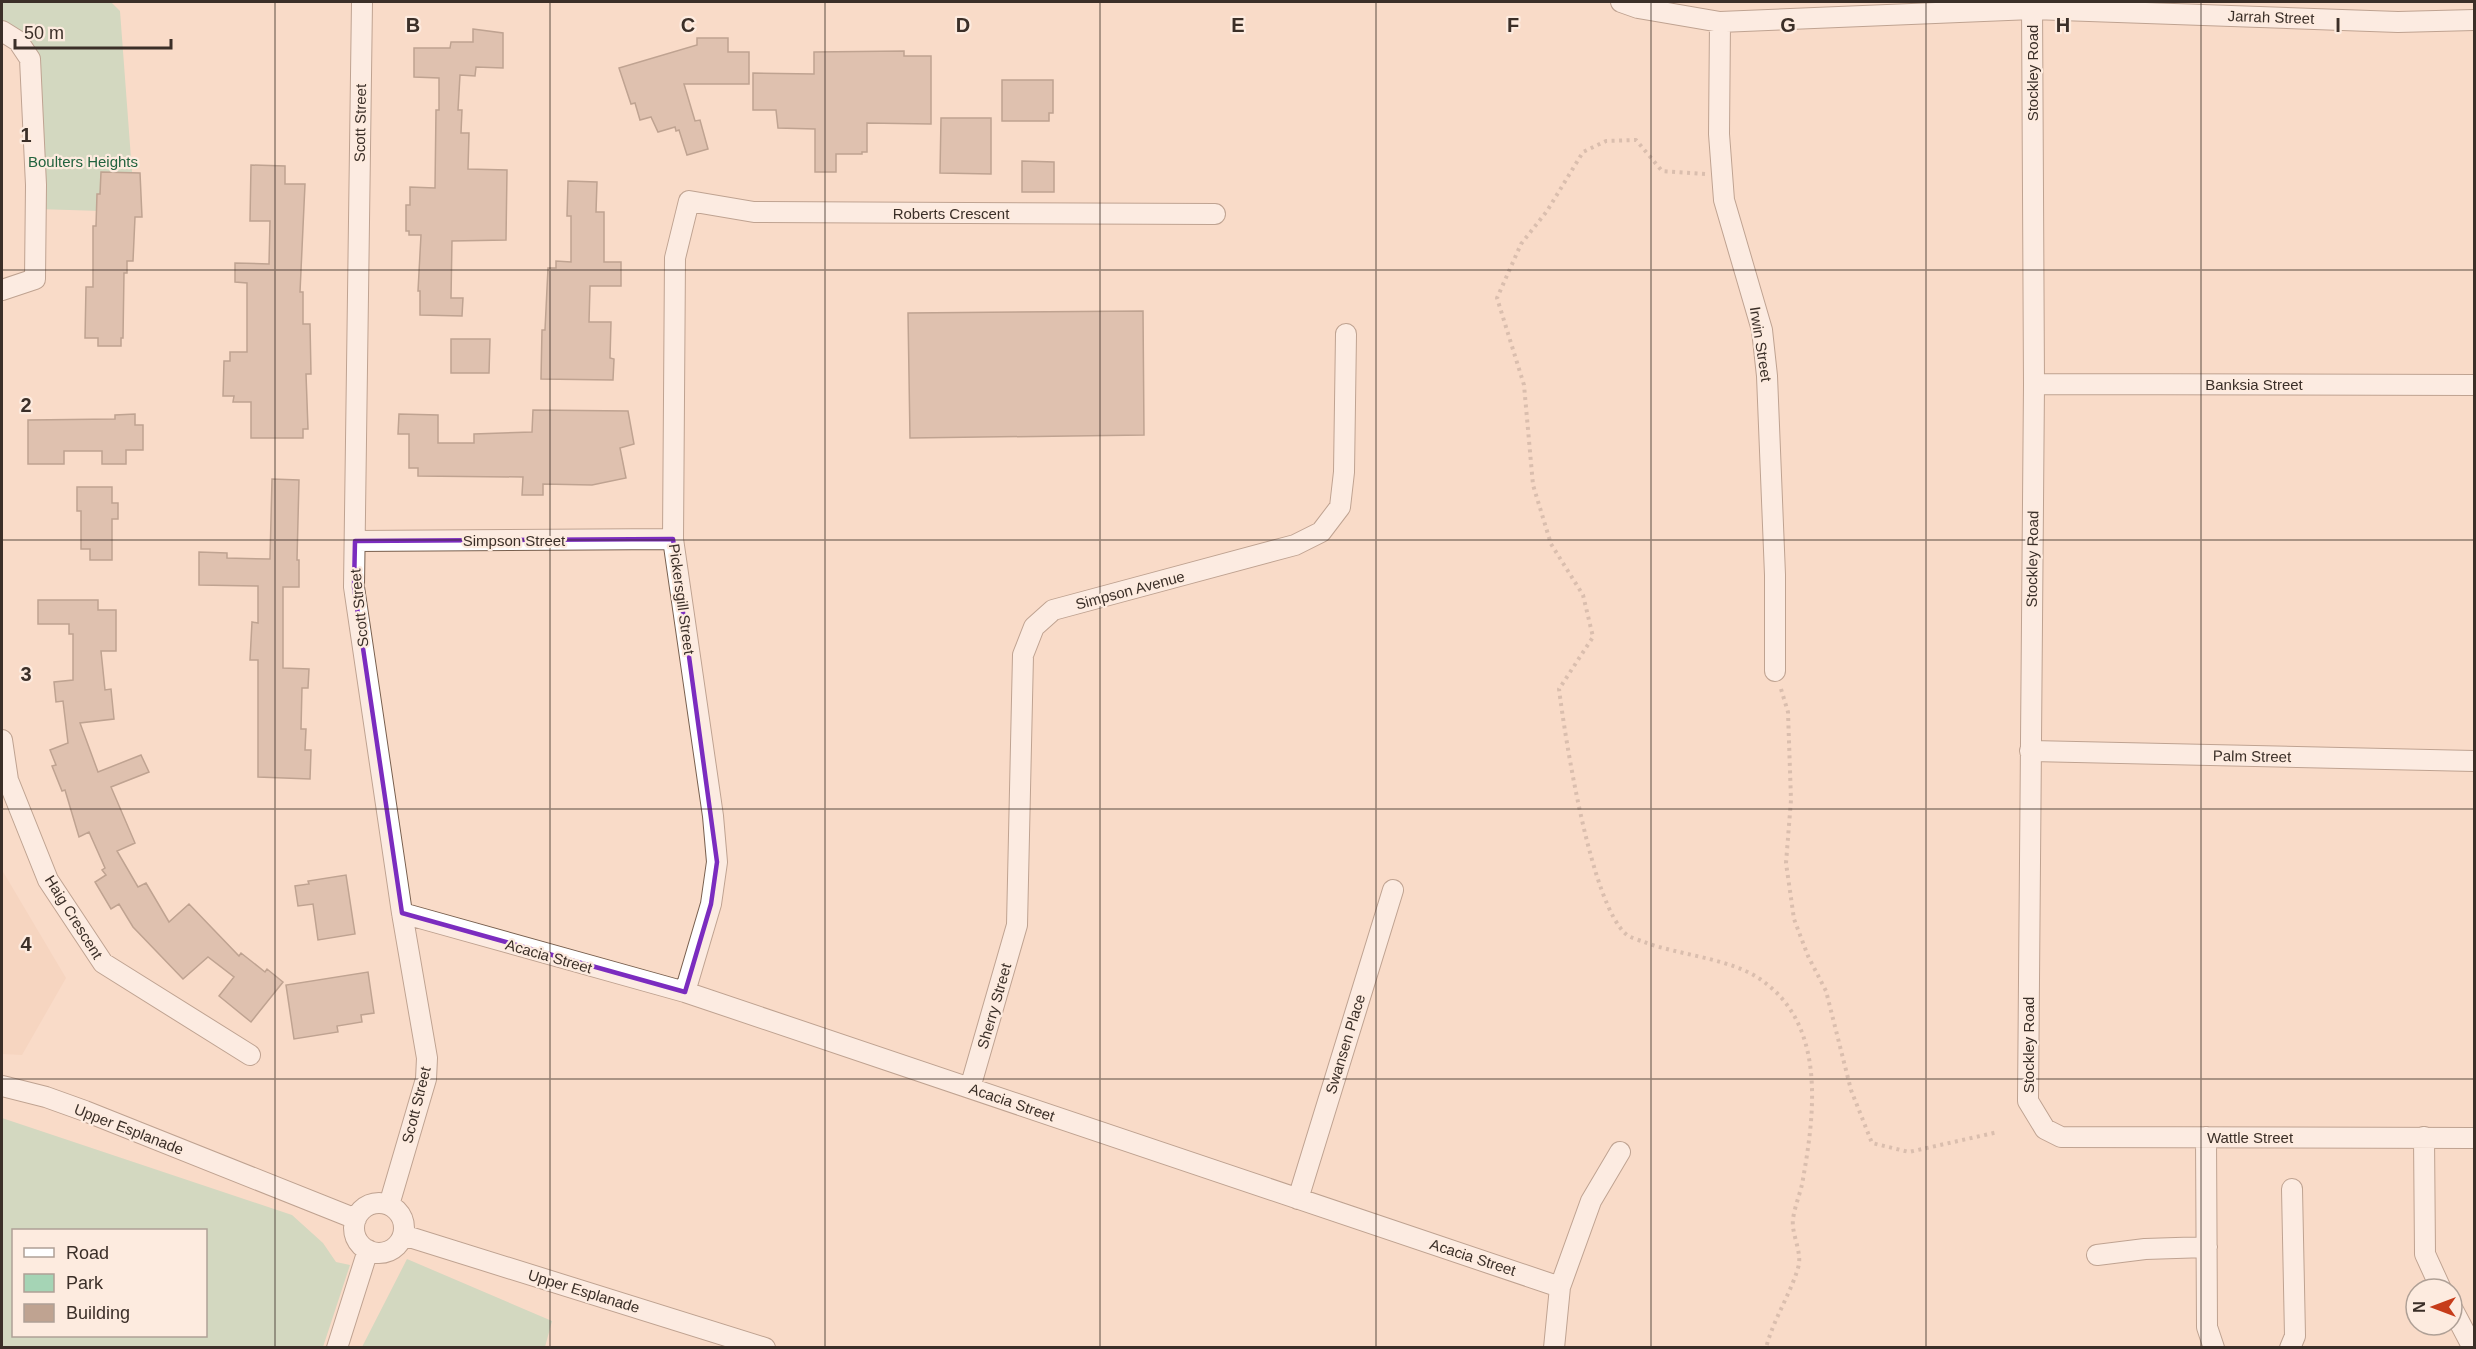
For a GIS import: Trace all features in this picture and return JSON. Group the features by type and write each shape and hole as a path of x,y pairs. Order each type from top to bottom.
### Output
{"street":[{"name":"Scott Street","path":"362,2 354,587 402,913 427,1058 426,1079 389,1205"},
{"name":"Jarrah Street","path":"1621,2 1638,8 1720,22 2032,5 2398,21 2475,20"},
{"name":"Stockley Road","path":"2032,5 2034,384 2027,1078 2028,1101 2034,1115"},
{"name":"Irwin Street","path":"1720,22 1719,134 1724,200 1762,330 1767,376 1775,575 1775,671"},
{"path":"2,31 18,41 30,59 36,184 35,279 2,290"},
{"name":"Roberts Crescent","path":"689,201 754,212 1215,214"},
{"name":"Pickersgill Street","path":"685,992 711,904 717,862 715,828 673,539 675,258 689,201"},
{"name":"Simpson Avenue","path":"1017,925 1023,655 1034,627 1053,610 1295,545 1321,532 1340,507 1344,472 1346,334"},
{"name":"Banksia Street","path":"2034,384 2475,385"},
{"name":"Simpson Street","path":"355,541 673,539"},
{"name":"Haig Crescent","path":"2,740 8,780 48,880 103,963 250,1055"},
{"name":"Palm Street","path":"2030,751 2475,761"},
{"name":"Swansen Place","path":"1298,1198 1394,890"},
{"name":"Acacia Street","path":"402,913 685,992 1560,1287"},
{"name":"Sherry Street","path":"970,1088 1017,925"},
{"name":"Upper Esplanade","path":"2,1086 46,1097 85,1111 356,1219"},
{"name":"Wattle Street","path":"2034,1115 2044,1129 2061,1137 2475,1138"},
{"path":"2206,1137 2207,1327 2214,1347"},
{"path":"2424,1137 2425,1254 2436,1277"},
{"path":"1554,1347 1560,1287 1591,1201 1620,1152"},
{"path":"2290,1347 2295,1336 2292,1189"},
{"path":"381,1203 389,1205 400,1214 403,1235 393,1249 385,1252 368,1250 362,1246 355,1234 356,1219 366,1206 381,1203"},
{"name":"Upper Esplanade","path":"403,1235 765,1347"},
{"path":"2097,1255 2145,1249 2207,1247"},
{"path":"336,1347 368,1250"},
{"path":"2464,1330 2473,1347"}],"path":[{"path":"1722,176 1662,171 1636,140 1606,141 1582,152 1547,211 1521,244 1497,298 1524,385 1533,485 1551,544 1582,595 1593,637 1559,688 1564,733 1586,837 1608,909 1627,935 1655,946 1713,960 1759,979 1788,1006 1810,1053 1813,1096 1803,1180 1793,1220 1799,1265 1766,1347"},
{"path":"1775,671 1788,712 1791,800 1786,863 1794,919 1808,956 1826,991 1851,1090 1872,1143 1909,1152 1998,1132"}],"highlighted area":[{"path":"673,539 717,862 711,904 685,992 402,913 354,587 355,541"}],"shaded area":[{"path":"2,870 66,978 22,1055 2,1054"}],"green space":[{"name":"Boulters Heights","path":"2,2 111,2 120,11 135,212 36,209 30,60 2,31"},
{"path":"2,1118 292,1215 323,1243 336,1262 350,1265 323,1347 2,1347"},
{"path":"407,1259 552,1321 545,1347 362,1347"}],"building":[{"path":"473,29 503,33 503,68 476,67 475,76 460,75 458,110 462,110 461,133 469,133 468,169 507,170 506,240 452,241 451,298 463,298 462,316 420,315 420,291 418,291 421,235 409,235 409,231 406,231 406,205 410,205 410,187 435,188 436,110 439,110 439,78 414,77 414,48 450,48 451,42 473,42"},
{"path":"697,38 728,38 728,52 749,52 749,84 684,84 695,121 700,120 708,149 687,155 679,130 676,131 675,127 658,132 651,117 640,120 635,103 631,104 619,68 697,45"},
{"path":"904,51 904,56 931,56 931,124 867,123 867,152 836,154 836,172 815,172 815,129 778,128 776,110 753,110 753,73 814,74 814,52"},
{"path":"1002,80 1053,80 1053,113 1049,113 1049,121 1002,121"},
{"path":"941,118 991,118 991,174 940,173"},
{"path":"1022,161 1054,162 1054,192 1022,192"},
{"path":"251,165 285,166 285,184 305,184 300,292 303,292 303,324 310,324 311,374 306,374 308,429 303,429 303,438 251,438 251,402 233,402 234,396 223,396 224,361 230,361 230,352 247,352 247,283 235,282 235,263 269,264 270,221 250,221"},
{"path":"101,172 140,173 142,217 135,217 133,261 127,261 127,273 124,273 121,346 98,346 98,338 85,338 86,287 93,287 93,226 96,226 97,194 100,194"},
{"path":"568,181 597,182 596,212 604,212 604,262 621,262 621,286 590,286 589,322 611,322 610,358 614,359 613,380 541,379 542,330 545,330 548,268 556,268 556,261 571,262 571,216 567,216"},
{"path":"1143,311 1144,435 910,438 908,313"},
{"path":"451,339 490,339 489,373 451,373"},
{"path":"533,410 628,411 634,444 620,448 626,478 592,485 543,484 543,495 522,495 523,477 418,476 418,468 409,468 409,434 398,434 399,414 438,415 438,443 474,443 474,434 532,432"},
{"path":"135,414 135,425 143,425 143,450 126,450 126,464 102,464 102,451 64,451 64,464 28,464 28,420 115,419 115,415"},
{"path":"272,479 299,480 297,560 299,560 299,587 283,587 283,668 309,669 308,688 302,688 301,729 306,729 305,750 311,750 310,779 258,777 258,660 250,660 252,622 258,623 258,586 199,585 199,552 227,553 227,558 270,559"},
{"path":"77,487 112,487 112,503 118,503 118,519 112,519 112,560 90,560 90,549 81,549 81,511 77,511"},
{"path":"38,600 98,600 98,610 116,610 116,651 101,651 105,690 111,689 114,719 80,723 98,772 141,755 149,772 111,787 135,843 117,851 138,887 146,883 169,922 189,904 239,956 241,953 265,972 267,969 283,982 251,1022 219,996 234,977 208,957 183,979 133,927 119,904 111,909 95,882 106,875 102,870 105,868 89,832 79,837 65,790 62,791 52,766 56,765 50,750 68,743 63,701 56,702 54,682 73,680 73,634 69,634 69,624 38,624"},
{"path":"346,875 355,934 318,940 313,904 298,906 295,886 309,884 308,881"},
{"path":"368,972 374,1013 361,1015 362,1022 337,1026 338,1032 294,1039 286,985"}]}
